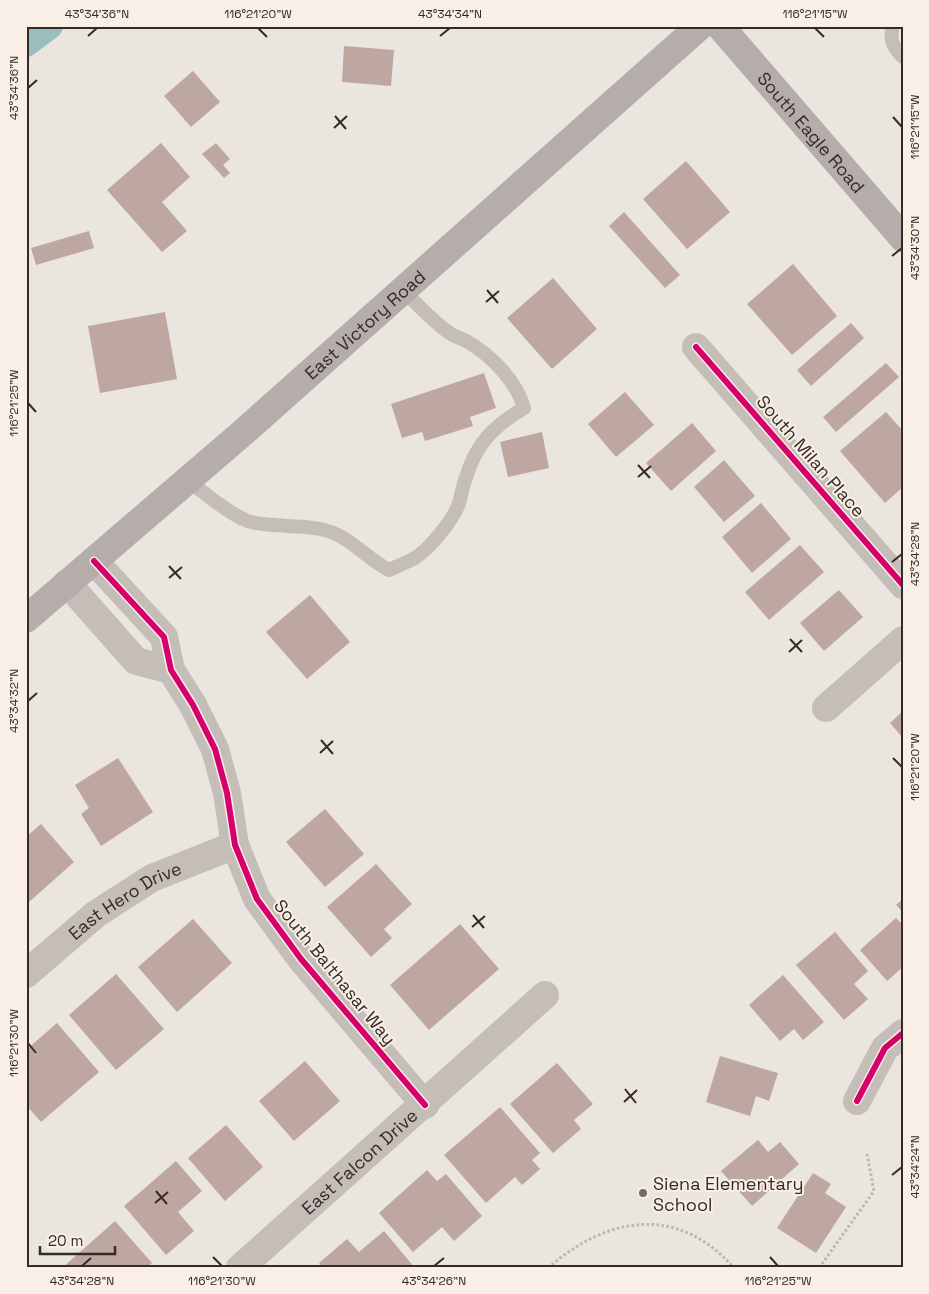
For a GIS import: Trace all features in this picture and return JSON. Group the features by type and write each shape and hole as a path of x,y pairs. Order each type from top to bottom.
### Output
{"main road":[{"name":"East Victory Road","path":"26,618 187,480 700,26"},
{"name":"South Eagle Road","path":"720,26 903,238"}],"street":[{"name":"South Milan Place","path":"696,347 903,585"},
{"name":"South Balthasar Way","path":"94,561 164,637 171,670 193,705 215,749 227,794 235,845 257,899 301,959 425,1105"},
{"path":"67,584 136,660 171,670"},
{"path":"826,708 903,640"},
{"name":"East Hero Drive","path":"26,974 96,914 152,878 235,845"},
{"name":"East Falcon Drive","path":"240,1268 546,996"},
{"path":"857,1102 886,1048 903,1033"}],"lane":[{"path":"893,26 890,36 893,46 903,57"},
{"path":"187,480 249,522 280,526 307,526 339,535 377,564 389,570 415,558 436,538 458,508 465,479 477,451 486,436 496,426 524,408 520,394 480,350 452,335 432,319 403,290"}],"path":[{"path":"819,1268 874,1191 867,1154"},
{"path":"548,1268 574,1247 599,1234 630,1225 657,1223 682,1229 708,1244 734,1268"}],"building":[{"path":"344,46 394,50 391,86 342,82"},
{"path":"193,71 220,102 191,127 164,96"},
{"path":"161,143 190,177 162,202 187,231 162,252 107,190"},
{"path":"216,143 230,159 223,165 230,173 224,178 202,154"},
{"path":"686,161 730,212 687,249 643,199"},
{"path":"624,212 680,275 665,288 609,226"},
{"path":"89,231 94,248 36,265 31,248"},
{"path":"793,264 837,316 792,355 747,304"},
{"path":"553,278 597,329 552,369 507,318"},
{"path":"165,312 177,379 100,393 88,326"},
{"path":"851,323 864,338 811,386 797,370"},
{"path":"886,363 899,377 836,432 823,417"},
{"path":"484,373 496,408 470,417 473,426 425,441 422,432 402,438 391,404"},
{"path":"625,392 654,425 616,457 588,424"},
{"path":"886,412 903,431 903,487 885,503 840,451"},
{"path":"692,423 716,451 671,491 646,463"},
{"path":"542,432 549,468 508,477 500,442"},
{"path":"724,460 755,496 724,522 694,487"},
{"path":"761,503 791,539 752,573 722,537"},
{"path":"800,545 824,572 769,620 745,592"},
{"path":"839,590 863,617 824,651 800,623"},
{"path":"310,595 350,642 307,679 266,632"},
{"path":"903,711 903,738 890,723"},
{"path":"118,758 153,812 101,846 81,814 89,808 75,785"},
{"path":"325,809 364,854 325,887 286,842"},
{"path":"41,824 74,862 28,903 26,837"},
{"path":"376,864 412,904 384,929 392,938 371,957 327,907"},
{"path":"903,899 903,912 896,905"},
{"path":"896,918 903,925 903,967 887,981 860,950"},
{"path":"193,919 232,963 177,1012 138,967"},
{"path":"460,924 499,969 429,1030 390,985"},
{"path":"835,932 868,971 854,984 868,999 844,1020 796,965"},
{"path":"116,974 164,1029 116,1070 69,1015"},
{"path":"783,975 824,1022 803,1040 794,1029 780,1041 749,1005"},
{"path":"57,1023 99,1072 41,1122 26,1105 26,1050"},
{"path":"720,1056 778,1073 769,1101 756,1096 750,1116 706,1102"},
{"path":"305,1061 340,1101 294,1141 259,1101"},
{"path":"557,1063 593,1104 574,1120 581,1129 553,1153 510,1104"},
{"path":"500,1107 540,1153 532,1160 540,1169 522,1185 515,1177 486,1203 444,1155"},
{"path":"226,1125 263,1167 225,1201 188,1158"},
{"path":"758,1140 768,1152 780,1142 799,1164 752,1206 721,1171"},
{"path":"176,1161 202,1191 178,1212 194,1231 166,1255 124,1206"},
{"path":"427,1170 437,1181 446,1174 482,1216 454,1241 442,1227 413,1252 379,1213"},
{"path":"813,1173 831,1184 825,1193 846,1207 816,1253 777,1228"},
{"path":"115,1221 152,1263 146,1268 62,1268"},
{"path":"384,1231 415,1268 323,1268 319,1263 347,1239 359,1252"}],"waterway":[{"path":"26,44 50,26"}],"cycle path":[{"path":"696,347 903,585"},
{"path":"94,561 164,637 171,670 193,705 215,749 227,793 235,845 257,899 301,959 425,1105"},
{"path":"857,1101 885,1048 903,1033"}],"place":[{"name":"Siena Elementary School","path":"643,1193"}]}
